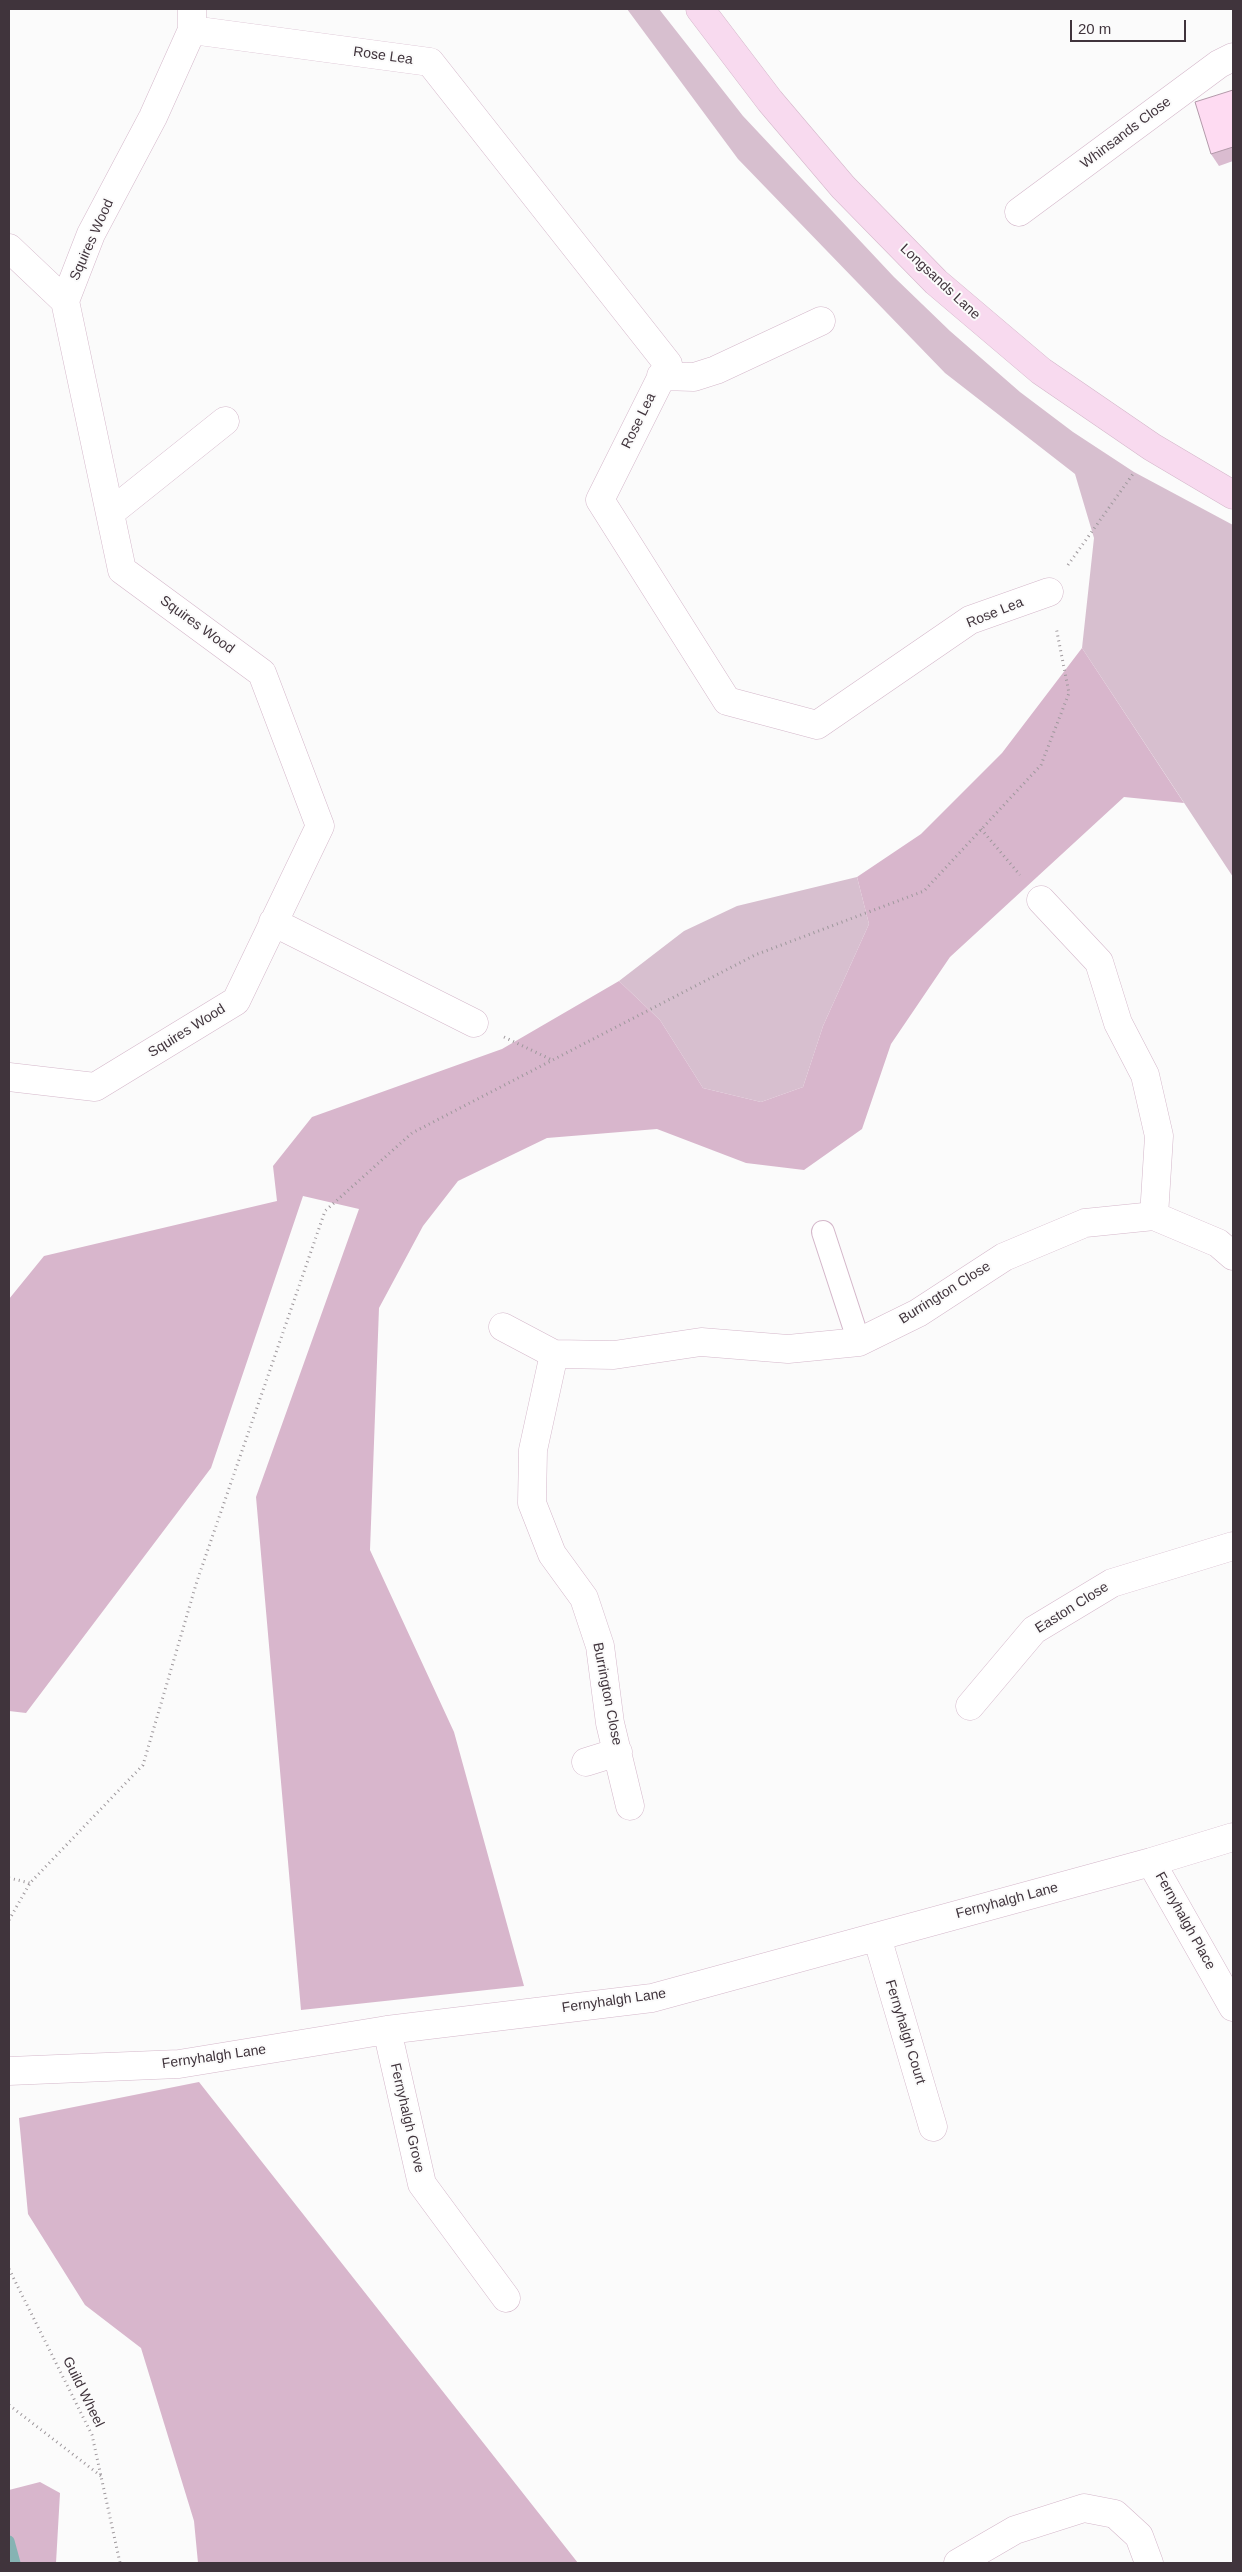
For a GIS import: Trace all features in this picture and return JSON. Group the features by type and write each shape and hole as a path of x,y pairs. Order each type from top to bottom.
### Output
{"main road":[{"name":"Longsands Lane","path":"700,9 770,101 843,187 936,282 1041,371 1152,447 1233,494"}],"street":[{"name":"Squires Wood","path":"9,1077 95,1087 236,1001 320,826 262,673 122,570 65,301 91,234 153,117 192,19"},
{"name":"Rose Lea","path":"192,19 430,62 668,364 600,500 727,701 817,725 970,620 1049,592"},
{"name":"Whinsands Close","path":"1019,212 1219,64 1233,57"},
{"path":"9,248 65,301"},
{"path":"661,376 694,377 716,370 821,321"},
{"path":"110,513 225,421"},
{"path":"1041,900 1099,962 1118,1023 1145,1075 1159,1136 1154,1216"},
{"path":"273,922 474,1023"},
{"name":"Burrington Close","path":"503,1327 554,1354 614,1355 701,1342 788,1349 860,1342 918,1313 1004,1257 1085,1223 1154,1216 1218,1243 1233,1256"},
{"name":"Burrington Close","path":"554,1354 533,1450 532,1503 552,1554 584,1598 600,1646 610,1723 630,1806"},
{"name":"Easton Close","path":"970,1706 1034,1630 1049,1620 1112,1583 1233,1546"},
{"name":"Burrington Close","path":"586,1762 618,1752"},
{"name":"Fernyhalgh Lane","path":"9,2071 179,2064 387,2030 652,1998 1151,1862 1233,1837"},
{"name":"Fernyhalgh Place","path":"1151,1862 1233,2006"},
{"name":"Fernyhalgh Court","path":"876,1937 933,2127"},
{"name":"Fernyhalgh Grove","path":"387,2030 422,2184 506,2298"},
{"path":"958,2563 1015,2530 1084,2508 1115,2514 1138,2536 1149,2563"}],"lane":[{"path":"823,1232 860,1342"}],"path":[{"path":"9,1920 30,1883 144,1765 197,1581 325,1211 412,1133 756,955 924,891 1041,765 1069,693 1049,592 1152,447"},
{"path":"981,829 1041,900"},
{"path":"474,1023 553,1060"},
{"path":"9,1878 30,1883"},
{"name":"Guild Wheel","path":"9,2269 92,2435 120,2563"},
{"path":"9,2405 101,2476"}],"shaded area":[{"path":"627,9 659,9 743,116 894,277 950,331 1020,392 1073,432 1134,472 1233,525 1233,877 1082,648 1094,538 1075,474 945,373 738,159"},
{"path":"1082,648 1184,803 1124,797 950,957 891,1044 862,1129 804,1170 746,1163 657,1129 547,1138 458,1181 423,1226 379,1308 370,1550 454,1732 524,1986 301,2010 256,1497 359,1209 303,1196 211,1468 26,1713 9,1711 9,1299 44,1256 277,1201 273,1166 312,1117 502,1049 619,981 660,1020 703,1088 761,1102 803,1087 823,1026 869,924 857,877 921,834 1002,753"},
{"path":"857,877 869,924 823,1026 803,1087 761,1102 703,1088 660,1020 619,981 684,931 737,906"},
{"path":"199,2082 578,2563 198,2563 194,2521 141,2348 85,2305 28,2214 19,2118"},
{"path":"40,2482 60,2493 56,2563 9,2563 9,2490"}],"building":[{"path":"1233,90 1233,147 1211,154 1195,102"}],"waterway":[{"path":"9,2541 15,2563"}]}
